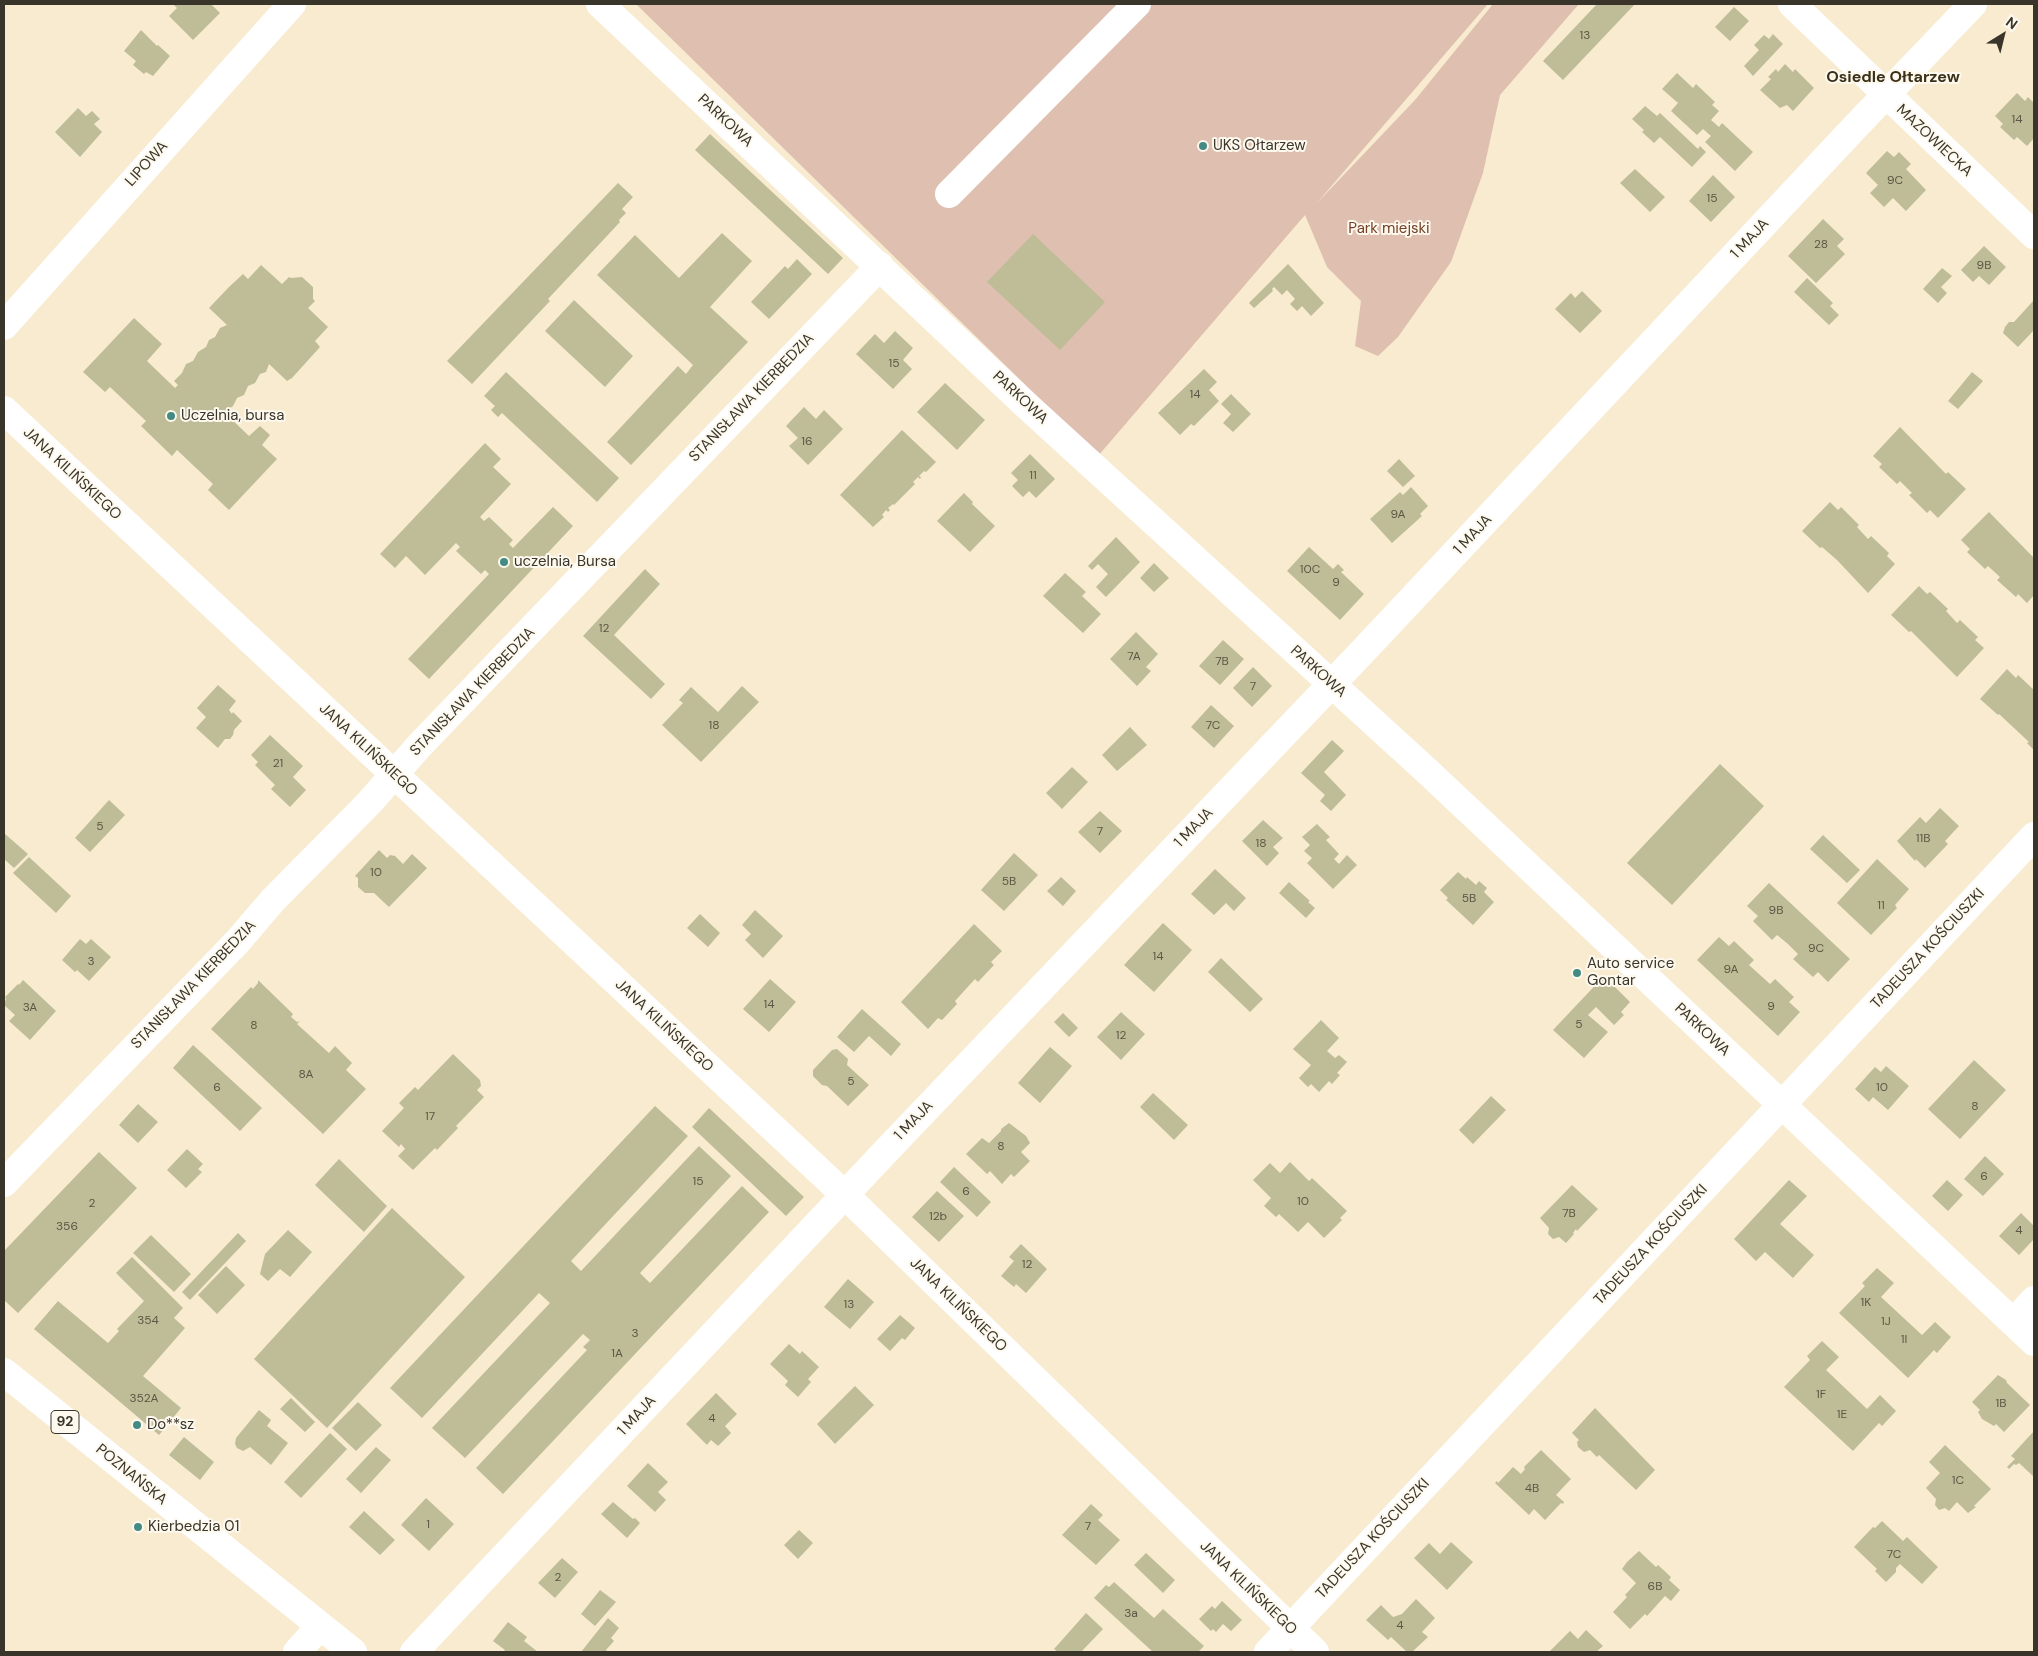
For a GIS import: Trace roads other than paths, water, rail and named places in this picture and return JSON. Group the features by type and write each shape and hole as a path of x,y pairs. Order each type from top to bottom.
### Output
{"street":[{"name":"LIPOWA","path":"4,326 292,4"},
{"name":"PARKOWA","path":"600,4 1026,405 1435,778 2034,1342"},
{"path":"949,194 1137,4"},
{"name":"MAZOWIECKA","path":"1792,4 1886,96 2034,235"},
{"name":"1 MAJA","path":"414,1652 845,1195 1372,642 1973,4"},
{"name":"STANISŁAWA KIERBEDZIA","path":"4,1183 238,941 273,900 394,775 419,746 880,266"},
{"name":"JANA KILIŃSKIEGO","path":"4,410 845,1195 1315,1652"},
{"name":"TADEUSZA KOŚCIUSZKI","path":"1268,1652 2034,836"},
{"path":"2014,1322 2034,1300"},
{"name":"POZNAŃSKA","path":"4,1372 353,1652"},
{"path":"297,1652 320,1626"}],"place":[{"name":"UKS Ołtarzew","path":"1203,146"},
{"name":"Uczelnia, bursa","path":"171,416"},
{"name":"uczelnia, Bursa","path":"504,562"},
{"name":"Auto service Gontar","path":"1577,973"},
{"name":"Do**sz","path":"137,1425"},
{"name":"Kierbedzia 01","path":"138,1527"}],"district":[{"name":"Osiedle Ołtarzew","path":"1893,78"}],"park label":[{"name":"Park miejski","path":"1389,229"}]}
